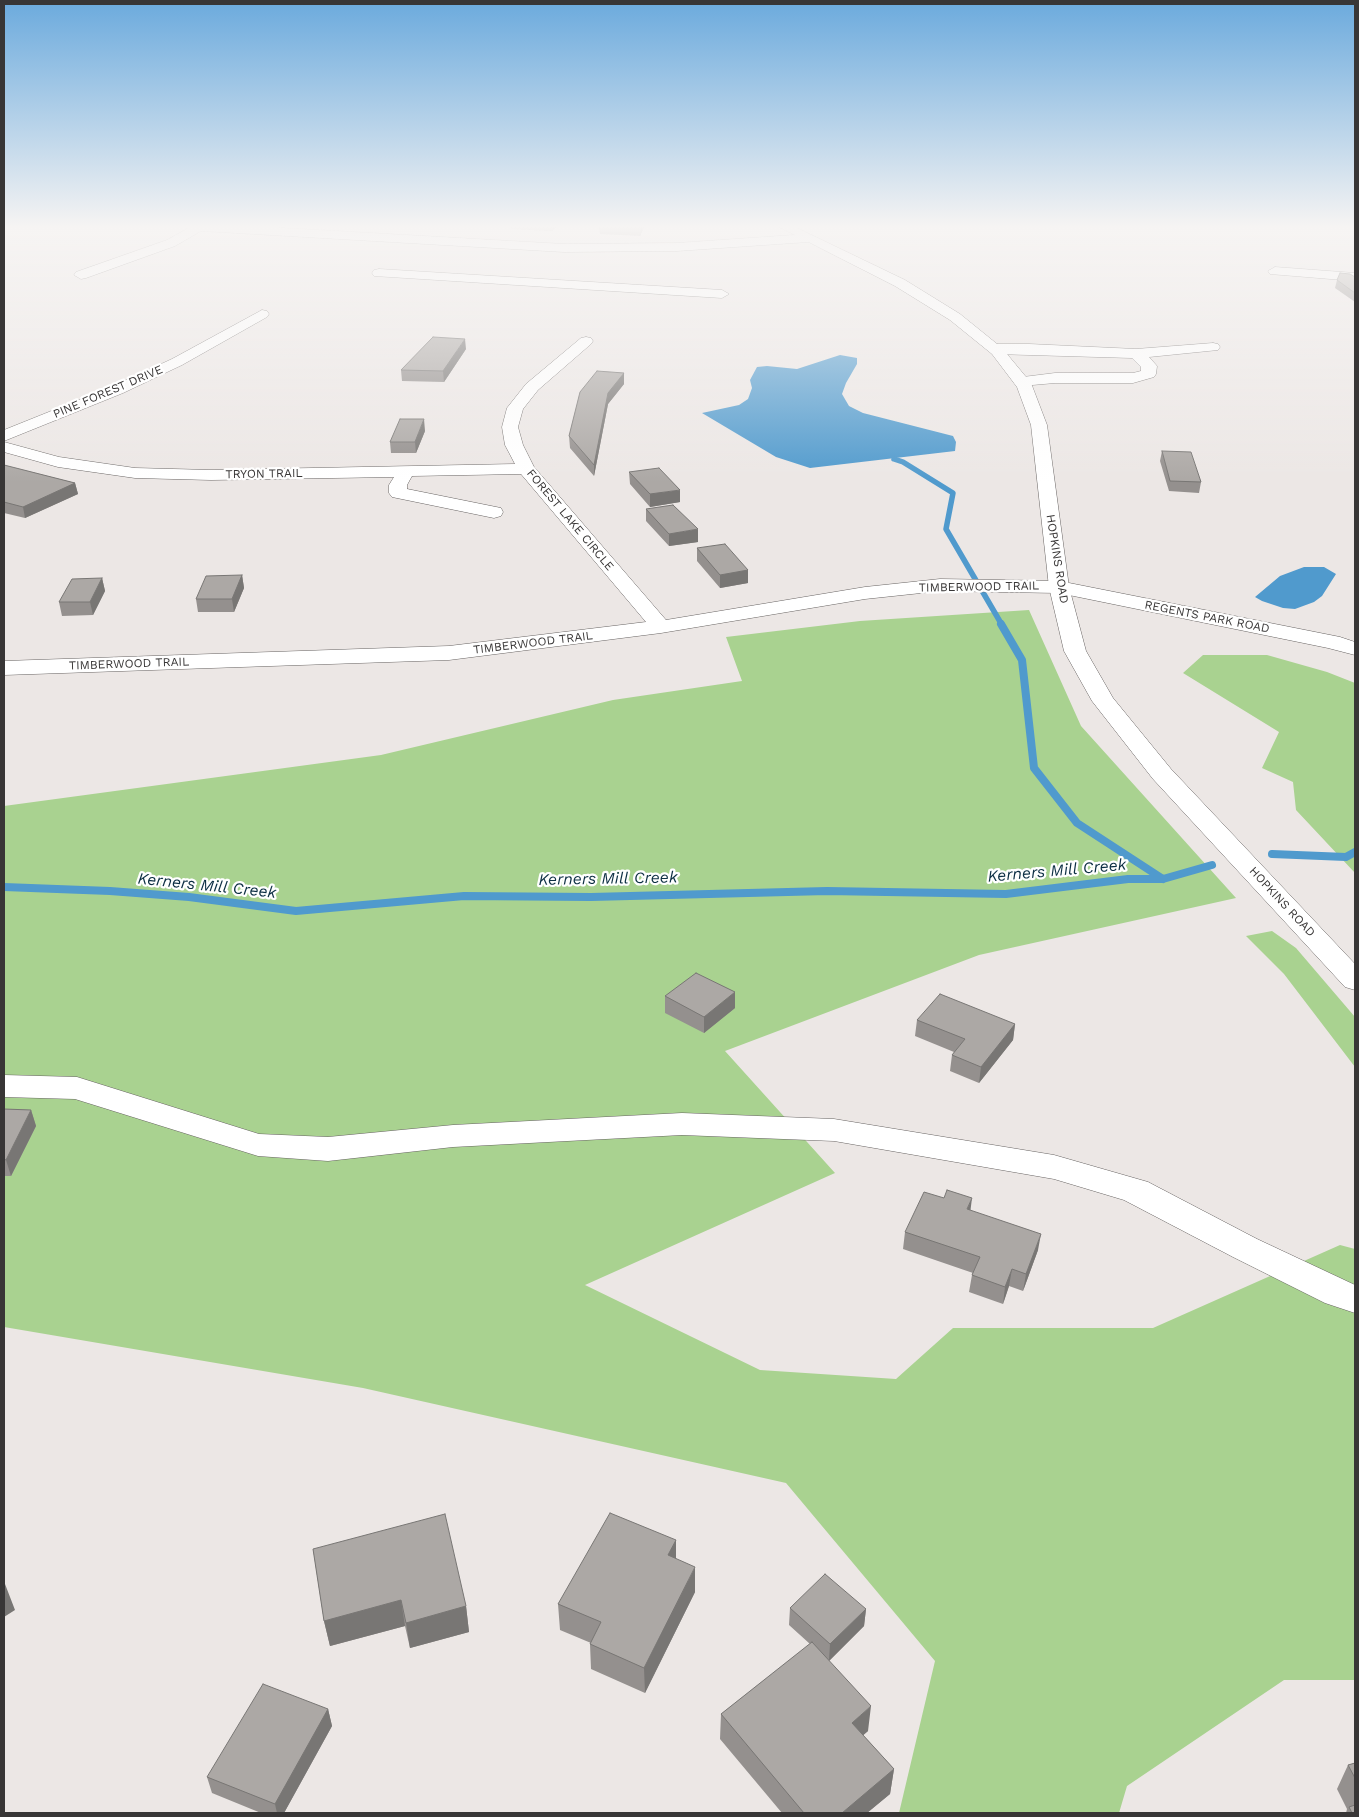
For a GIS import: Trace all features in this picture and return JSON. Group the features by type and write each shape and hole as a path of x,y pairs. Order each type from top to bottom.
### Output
{"street":[{"name":"HOPKINS ROAD","path":"946,312 994,350 1025,386 1039,425 1059,587 1075,651 1103,701 1162,774 1355,981"},
{"name":"PINE FOREST DRIVE","path":"4,436 117,390 177,362 262,314"},
{"name":"FOREST LAKE CIRCLE","path":"586,341 532,387 515,408 510,427 514,445 526,469 661,627"},
{"path":"994,350 1029,349 1136,354 1213,347"},
{"path":"1021,381 1055,378 1133,378 1148,374 1149,366 1136,354"},
{"name":"TRYON TRAIL","path":"4,447 58,462 135,472 211,475 526,469"},
{"path":"406,471 398,485 398,493 494,512"},
{"name":"TIMBERWOOD TRAIL","path":"4,668 448,653 661,627 865,593 931,586 1059,587"},
{"name":"REGENTS PARK ROAD","path":"1059,587 1332,642 1355,649"},
{"path":"4,1086 77,1088 258,1145 328,1149 453,1136 682,1124 834,1130 1054,1167 1136,1192 1338,1293 1355,1299"}],"green space":[{"path":"1029,610 1081,726 1236,898 979,955 725,1051 835,1173 585,1285 760,1370 896,1379 953,1328 1153,1328 1340,1245 1355,1249 1355,1680 1284,1680 1127,1786 1119,1813 899,1813 935,1661 786,1483 363,1388 4,1327 4,806 381,755 613,700 742,681 726,637 860,621"},
{"path":"1203,655 1267,655 1327,672 1355,683 1355,873 1296,810 1293,782 1262,768 1279,732 1183,673"},
{"path":"1272,931 1296,948 1355,1017 1355,1067 1284,974 1246,936"}],"water":[{"path":"840,355 857,358 857,364 842,394 849,406 863,413 953,436 956,442 955,451 810,468 776,457 702,413 739,405 748,399 752,388 750,380 757,367 797,369"},
{"path":"1304,567 1324,567 1336,574 1322,596 1314,602 1295,609 1283,608 1255,597 1280,576"}],"building":[{"path":"433,337 465,339 443,371 401,370"},
{"path":"597,371 624,373 608,393 594,465 569,436 580,392"},
{"path":"400,419 424,419 415,442 390,442"},
{"path":"1162,451 1191,452 1201,482 1170,481"},
{"path":"4,465 75,483 23,507 4,502"},
{"path":"659,468 680,490 650,494 629,472"},
{"path":"673,505 698,529 669,534 646,509"},
{"path":"725,544 748,570 720,575 697,548"},
{"path":"242,575 232,599 196,599 206,576"},
{"path":"102,578 90,602 59,602 72,579"},
{"path":"696,973 735,992 704,1017 665,996"},
{"path":"940,994 1015,1024 981,1067 952,1055 965,1039 917,1020"},
{"path":"4,1109 31,1110 6,1160 4,1159"},
{"path":"947,1190 972,1198 967,1209 1041,1234 1026,1274 1012,1269 1005,1287 972,1275 980,1257 905,1232 924,1192 944,1198"},
{"path":"610,1513 676,1540 668,1555 695,1567 644,1668 590,1644 601,1622 558,1604"},
{"path":"445,1514 466,1606 406,1623 401,1600 324,1621 313,1549"},
{"path":"825,1574 866,1609 830,1644 790,1608"},
{"path":"812,1642 871,1706 852,1723 894,1769 842,1813 804,1813 721,1714"},
{"path":"263,1684 328,1709 275,1804 207,1777"},
{"path":"1355,1763 1355,1778 1348,1765"},
{"path":"1355,1805 1355,1813 1352,1813 1349,1807"}],"waterway":[{"path":"894,459 903,462 953,493 946,529 1002,625"},
{"path":"1001,624 1022,660 1034,768 1077,823 1163,879"},
{"name":"Kerners Mill Creek","path":"1272,854 1346,857 1355,852"},
{"name":"Kerners Mill Creek","path":"1163,879 1212,865"},
{"name":"Kerners Mill Creek","path":"4,887 110,891 189,897 296,911 464,896 591,897 827,891 1006,894 1128,879 1163,879"}]}
